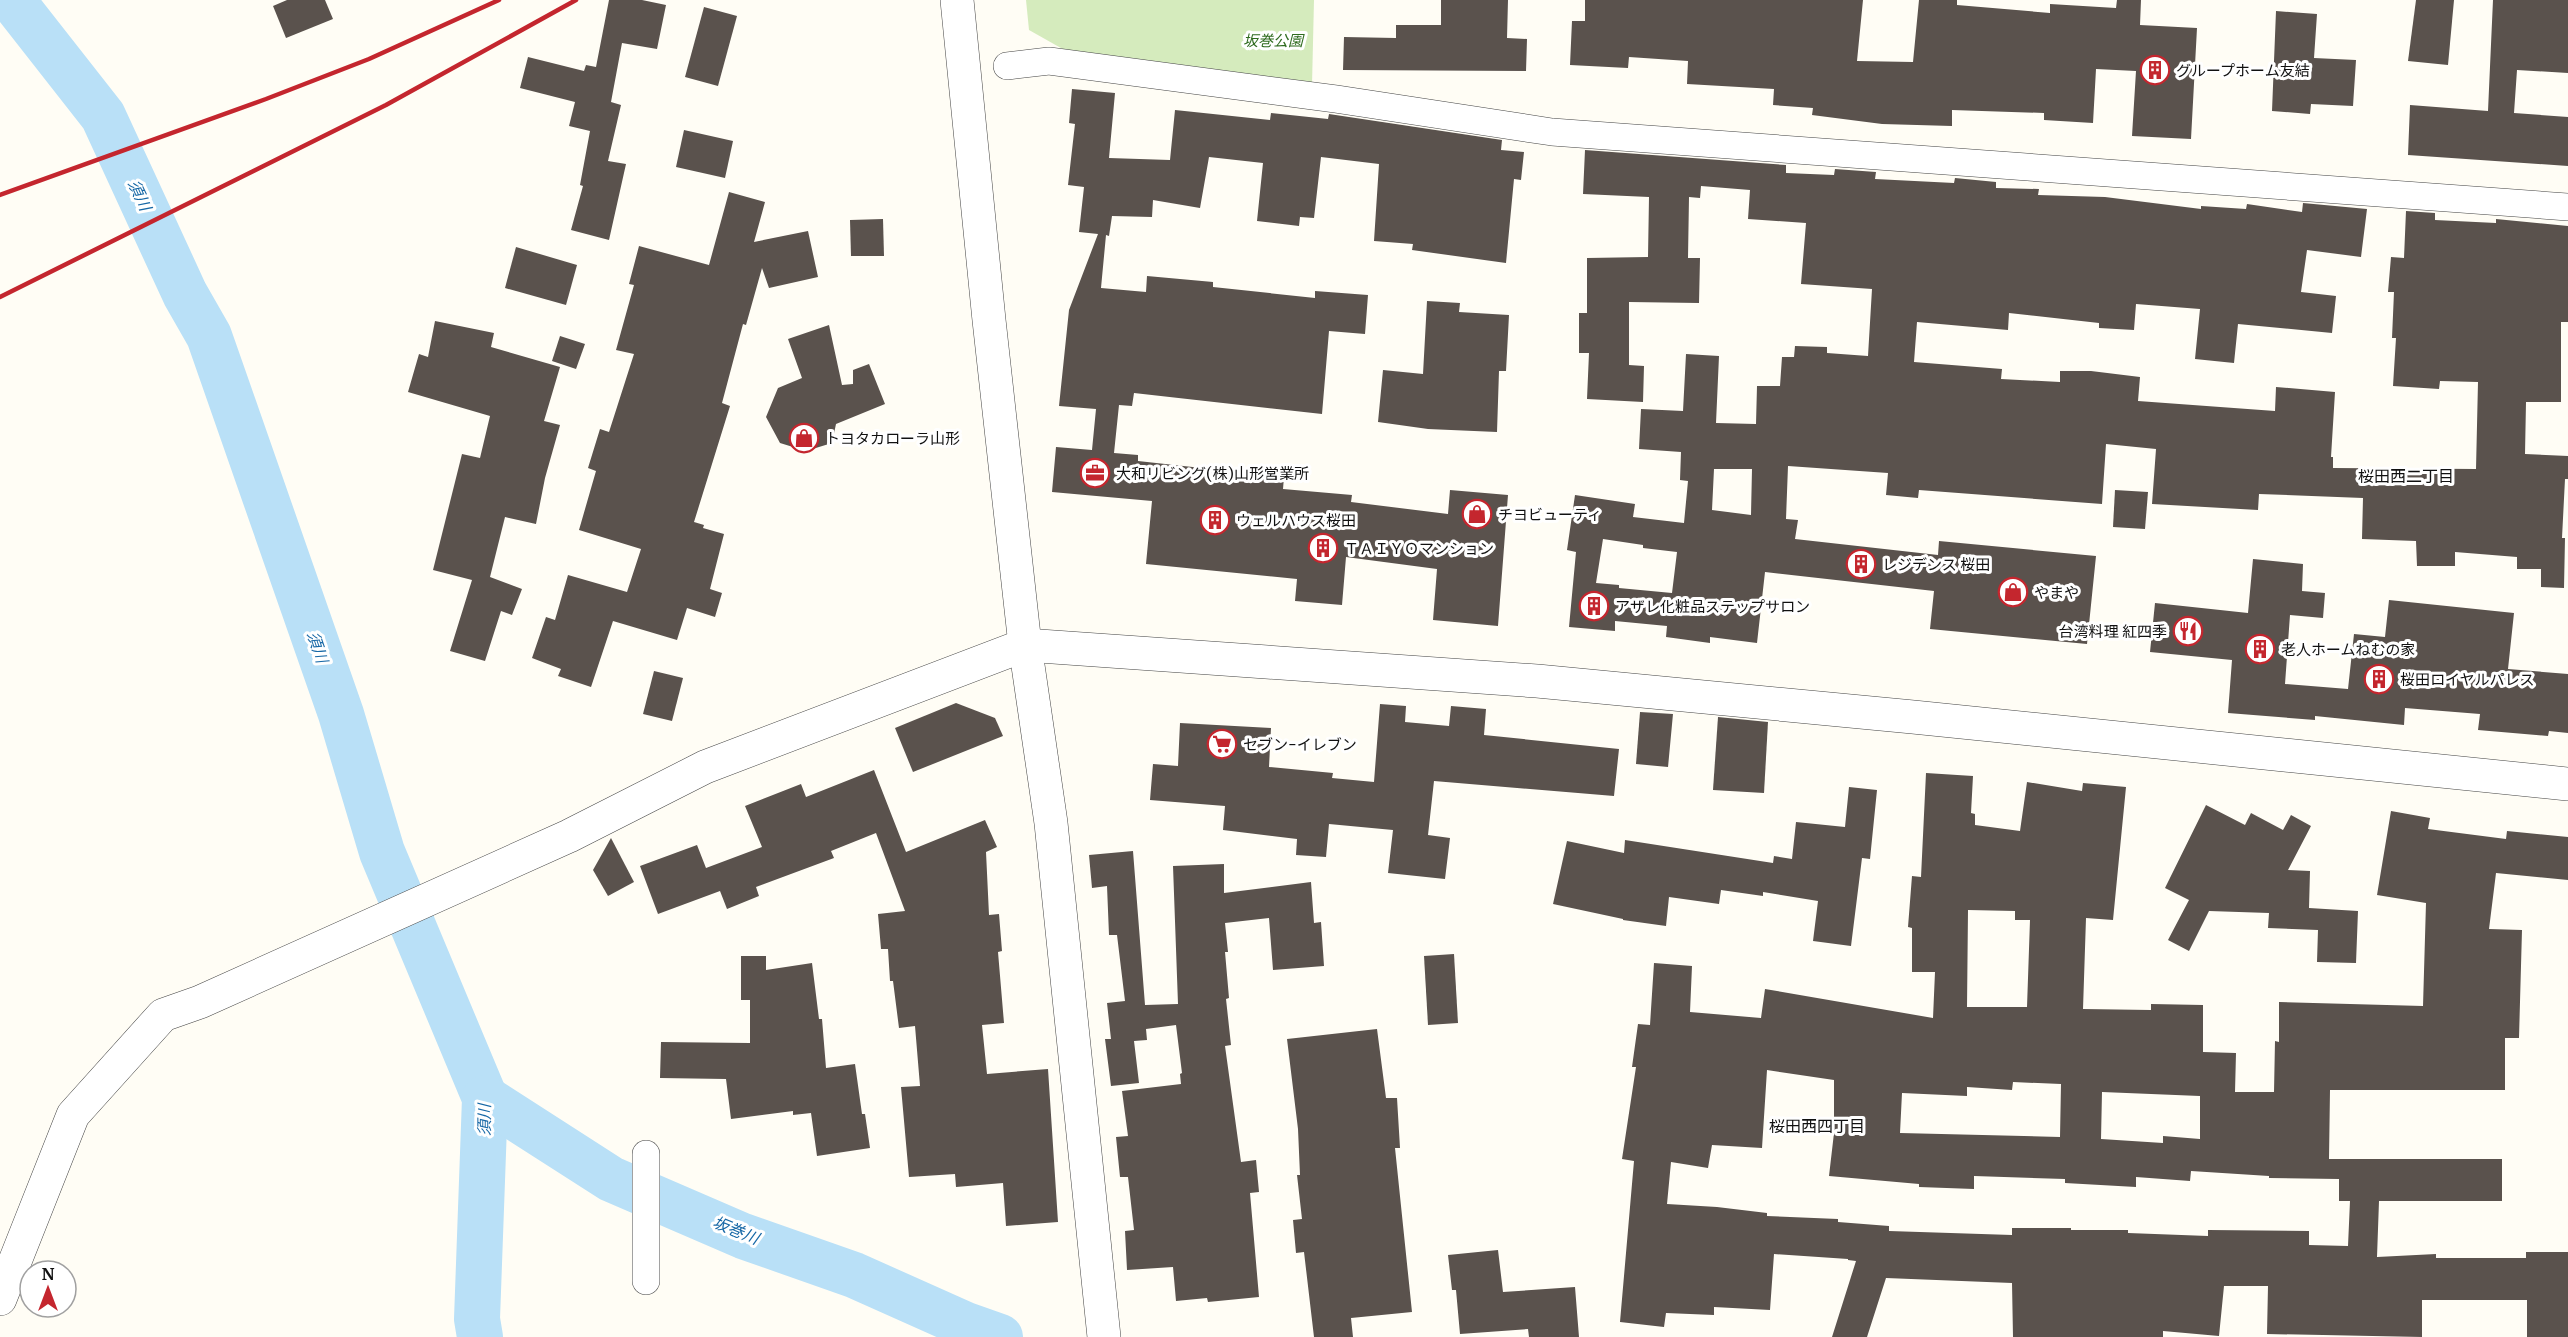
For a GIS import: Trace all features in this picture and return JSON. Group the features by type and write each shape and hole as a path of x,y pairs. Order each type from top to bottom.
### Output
{"street":[{"path":"957,0 990,332 1026,645 1051,823 1103,1327"},
{"path":"1007,66 1049,61 1335,99 1552,132 2568,207"},
{"path":"0,1299 73,1115 163,1015 200,1002 539,849 705,767 1026,645 1549,682 2568,784"},
{"path":"646,1154 646,1281"}],"green space":[{"name":"坂巻公園","path":"1026,0 1314,0 1312,85 1068,52 1029,30"}],"building":[{"path":"287,0 325,0 333,19 286,38 273,6"},
{"path":"609,0 642,0 666,5 657,49 622,43 611,102 621,105 608,161 626,164 609,240 571,230 583,186 580,185 590,131 569,126 575,102 520,88 528,57 584,71 586,65 596,67"},
{"path":"1441,0 1508,0 1507,38 1527,39 1526,71 1343,70 1344,37 1396,38 1396,25 1441,25"},
{"path":"1585,0 1863,0 1857,61 1913,62 1919,0 1957,0 1957,5 2050,13 2050,4 2116,8 2117,0 2141,0 2140,25 2197,28 2191,139 2132,136 2136,71 2096,69 2093,123 2044,120 2044,113 1952,110 1952,126 1882,124 1812,115 1813,108 1773,105 1774,89 1687,84 1688,61 1629,57 1628,68 1570,65 1572,21 1585,21"},
{"path":"2416,0 2454,0 2448,65 2408,61"},
{"path":"2493,0 2568,0 2568,73 2517,70 2514,113 2568,117 2568,166 2408,155 2410,105 2488,111"},
{"path":"704,7 737,16 718,86 685,77"},
{"path":"2276,11 2317,14 2314,58 2356,60 2353,106 2311,104 2310,114 2272,111"},
{"path":"1072,89 1115,93 1109,158 1170,160 1175,110 1270,120 1271,113 1328,119 1329,114 1502,140 1501,150 1524,152 1521,180 1514,179 1506,263 1412,250 1413,244 1374,241 1379,164 1321,157 1314,218 1300,217 1299,226 1257,221 1263,163 1209,157 1200,208 1153,200 1152,217 1112,216 1109,236 1106,235 1101,288 1146,292 1147,276 1213,282 1213,287 1315,298 1315,291 1368,295 1365,334 1329,331 1322,414 1134,393 1132,406 1119,405 1114,453 1138,455 1138,461 1284,477 1283,489 1352,495 1351,502 1448,514 1450,490 1508,495 1498,626 1433,620 1437,569 1346,557 1342,605 1295,601 1297,579 1146,564 1152,501 1052,492 1056,447 1092,450 1096,409 1059,406 1069,310 1098,234 1079,232 1084,187 1068,185 1075,124 1069,123"},
{"path":"684,130 733,141 725,178 676,167"},
{"path":"1585,150 1786,165 1786,173 1834,175 1835,169 1876,172 1875,179 1954,183 1955,178 1996,182 1996,188 2039,189 2038,195 2105,197 2201,209 2201,206 2246,209 2247,204 2302,212 2303,203 2367,209 2361,257 2307,250 2301,292 2336,296 2332,333 2238,324 2234,363 2195,359 2200,309 2136,304 2134,330 2099,328 2099,323 2009,313 2008,330 1917,322 1914,362 2002,369 2001,379 2060,382 2060,371 2091,371 2140,377 2138,401 2275,411 2276,387 2335,392 2331,457 2333,457 2333,468 2476,469 2478,382 2440,381 2439,389 2393,386 2396,338 2392,338 2394,292 2388,292 2391,257 2404,258 2406,211 2435,213 2435,220 2496,223 2496,219 2568,226 2568,322 2561,322 2561,402 2526,402 2525,454 2568,456 2562,538 2565,538 2564,588 2541,587 2541,569 2517,569 2517,557 2455,552 2455,566 2417,566 2416,541 2362,539 2363,498 2259,494 2258,510 2152,504 2156,449 2106,444 2102,504 1919,490 1918,498 1886,495 1888,473 1788,466 1786,519 1798,520 1795,539 1938,555 1939,541 2096,556 2087,644 1930,629 1934,591 1765,572 1757,643 1710,637 1710,643 1666,637 1667,626 1615,621 1615,631 1569,627 1576,552 1567,550 1575,495 1635,504 1633,517 1684,523 1688,481 1680,480 1681,452 1639,449 1641,409 1683,411 1686,354 1719,356 1716,423 1756,424 1757,386 1780,386 1782,357 1794,357 1795,346 1827,347 1827,353 1868,356 1872,289 1801,284 1806,223 1748,219 1750,190 1701,186 1700,198 1689,197 1688,258 1700,258 1699,303 1629,302 1629,365 1644,366 1643,402 1587,399 1589,353 1579,353 1579,313 1587,313 1587,258 1648,257 1649,197 1583,194","holes":["1714,469 1752,469 1751,515 1712,510","1603,539 1643,545 1643,548 1677,552 1672,593 1619,588 1619,585 1596,583"]},
{"path":"729,192 765,202 754,242 808,231 818,277 769,288 762,268 746,325 743,324 722,403 730,406 694,522 704,525 703,528 724,534 710,589 722,593 715,617 687,608 677,640 613,621 591,687 558,676 561,669 532,658 546,617 555,620 568,575 627,592 641,549 579,530 596,471 588,468 600,429 609,432 634,354 616,350 634,285 629,284 639,246 709,265"},
{"path":"883,219 884,256 851,256 850,220"},
{"path":"516,247 577,265 566,305 505,288"},
{"path":"1427,301 1460,303 1459,312 1509,315 1506,371 1499,371 1497,432 1428,429 1378,422 1383,370 1423,374"},
{"path":"435,321 494,333 491,347 560,367 544,421 560,425 545,478 536,524 505,517 490,577 522,589 512,615 501,611 485,661 450,651 472,580 433,570 462,454 480,458 490,416 408,392 419,354 428,357"},
{"path":"829,325 842,385 853,384 853,370 869,364 885,404 836,424 832,443 806,451 780,443 766,417 778,388 802,378 788,339"},
{"path":"560,336 585,344 576,369 552,361"},
{"path":"2115,490 2148,492 2145,529 2113,527"},
{"path":"2253,559 2303,564 2302,591 2325,593 2323,618 2290,615 2285,684 2348,689 2354,634 2385,637 2389,600 2514,613 2508,669 2568,674 2568,733 2549,731 2548,736 2478,730 2480,714 2405,708 2404,725 2315,716 2315,720 2228,713 2232,660 2150,652 2155,603 2248,613"},
{"path":"654,671 683,678 672,721 643,714"},
{"path":"956,703 995,718 1003,736 913,772 895,728"},
{"path":"1380,704 1406,706 1405,722 1449,726 1451,706 1486,709 1484,735 1619,749 1614,796 1434,781 1428,835 1450,838 1445,879 1388,873 1393,830 1329,824 1326,857 1296,855 1297,839 1223,830 1225,806 1150,800 1153,764 1178,766 1180,723 1271,728 1269,767 1333,773 1332,778 1374,782"},
{"path":"1640,712 1673,714 1668,767 1636,764"},
{"path":"1718,717 1768,722 1764,793 1713,790"},
{"path":"874,770 906,852 985,820 997,847 986,852 989,915 999,914 1002,951 998,952 1004,1023 982,1025 987,1074 1048,1069 1058,1222 1006,1226 1003,1183 956,1187 955,1174 909,1177 901,1087 920,1086 915,1026 899,1028 893,981 890,981 888,949 881,949 878,914 905,911 876,833 831,851 834,858 756,887 759,896 727,909 720,891 658,914 640,866 697,845 706,868 762,847 745,806 801,784 806,797"},
{"path":"1926,773 1973,776 1971,813 1975,814 1975,825 2020,831 2027,782 2082,791 2083,783 2126,787 2113,920 2086,918 2083,1009 2151,1010 2151,1004 2203,1005 2203,1052 2236,1053 2235,1092 2274,1092 2275,1041 2279,1042 2279,1002 2423,1006 2426,903 2377,895 2391,811 2430,818 2428,829 2506,839 2507,831 2568,837 2568,880 2496,873 2489,929 2522,930 2519,1038 2505,1038 2505,1090 2330,1090 2329,1159 2502,1159 2502,1201 2379,1201 2377,1257 2436,1254 2436,1258 2526,1258 2526,1252 2568,1252 2568,1337 2527,1337 2527,1300 2422,1300 2422,1337 2267,1334 2268,1286 2224,1286 2219,1336 2163,1331 2163,1337 2013,1337 2012,1283 1886,1278 1867,1337 1832,1337 1856,1261 1774,1254 1770,1310 1714,1307 1714,1315 1666,1313 1664,1327 1620,1322 1634,1161 1622,1159 1636,1067 1632,1067 1638,1024 1650,1025 1654,963 1692,966 1690,1012 1761,1018 1765,989 1933,1018 1935,972 1912,972 1912,928 1908,927 1912,876 1921,877","holes":["1968,910 2015,911 2015,920 2030,920 2027,1007 1967,1007","1767,1070 1834,1080 1834,1133 1829,1176 1919,1184 1919,1187 1974,1189 1974,1176 2065,1179 2065,1183 2136,1187 2136,1177 2190,1181 2191,1171 2269,1176 2269,1178 2339,1179 2339,1201 2350,1201 2348,1246 2309,1245 2309,1231 2208,1230 2208,1236 2128,1233 2128,1230 2071,1230 2071,1228 2012,1228 2012,1235 1889,1231 1889,1226 1838,1222 1838,1219 1767,1216 1767,1213 1667,1204 1671,1162 1708,1168 1712,1145 1762,1148","2013,1082 2061,1084 2060,1137 1900,1133 1902,1093 1967,1096 1967,1087 2012,1090","2102,1092 2200,1096 2200,1139 2163,1136 2163,1143 2101,1139"]},
{"path":"1849,787 1877,790 1870,859 1862,858 1851,946 1813,941 1818,901 1763,892 1763,896 1721,890 1719,904 1669,897 1666,926 1623,920 1553,904 1567,841 1624,853 1625,840 1773,863 1774,856 1792,859 1796,822 1845,827"},
{"path":"2206,805 2245,825 2251,813 2283,830 2291,815 2311,826 2288,870 2310,871 2309,908 2358,911 2356,963 2317,962 2318,930 2268,928 2269,913 2209,911 2189,951 2168,940 2189,900 2165,888"},
{"path":"611,838 634,882 608,896 593,870"},
{"path":"1133,851 1145,1005 1178,1004 1173,866 1224,864 1224,893 1311,882 1314,923 1321,922 1324,966 1273,970 1269,918 1225,923 1229,998 1226,999 1231,1045 1225,1046 1241,1162 1256,1160 1259,1192 1250,1193 1259,1297 1208,1302 1207,1298 1176,1301 1173,1267 1127,1270 1125,1231 1134,1230 1128,1177 1120,1177 1116,1137 1128,1136 1122,1091 1181,1084 1180,1074 1182,1073 1176,1025 1146,1029 1147,1040 1134,1041 1139,1083 1111,1086 1105,1039 1111,1039 1107,1003 1125,1001 1117,935 1109,935 1107,886 1092,888 1089,855"},
{"path":"1454,954 1458,1023 1428,1025 1424,956"},
{"path":"741,956 766,956 766,970 812,963 819,1019 822,1019 826,1068 855,1064 862,1114 865,1114 870,1148 817,1156 811,1113 793,1115 793,1111 731,1119 726,1079 660,1078 661,1042 750,1043 750,1000 741,1000"},
{"path":"1377,1029 1386,1098 1397,1098 1400,1148 1395,1148 1412,1312 1351,1318 1353,1337 1314,1337 1304,1252 1296,1253 1293,1220 1302,1219 1297,1175 1300,1175 1298,1129 1287,1039"},
{"path":"1498,1250 1503,1292 1575,1287 1579,1337 1529,1337 1528,1329 1460,1334 1456,1290 1452,1290 1448,1255"}],"waterway":[{"name":"須川","path":"12,0 103,116 185,294 209,336 341,714 382,852 485,1098 477,1319 480,1337"},
{"name":"坂巻川","path":"485,1098 611,1179 743,1236 854,1275 966,1325 1000,1337"}],"railway":[{"path":"0,195 266,99 369,59 499,0"},
{"path":"0,297 386,105 576,0"}],"place":[{"name":"グループホーム友結","path":"2155,70"},
{"name":"トヨタカローラ山形","path":"804,438"},
{"name":"大和リビング(株)山形営業所","path":"1095,473"},
{"name":"チヨビューティ","path":"1477,514"},
{"name":"ウェルハウス桜田","path":"1215,520"},
{"name":"ＴＡＩＹＯマンション","path":"1323,548"},
{"name":"レジデンス 桜田","path":"1861,564"},
{"name":"やまや","path":"2013,592"},
{"name":"アザレ化粧品ステップサロン","path":"1594,606"},
{"name":"台湾料理 紅四季","path":"2188,631"},
{"name":"老人ホームねむの家","path":"2260,649"},
{"name":"桜田ロイヤルパレス","path":"2379,679"},
{"name":"セブン-イレブン","path":"1222,744"}],"district":[{"name":"桜田西二丁目","path":"2406,476"},
{"name":"桜田西四丁目","path":"1817,1126"}]}
